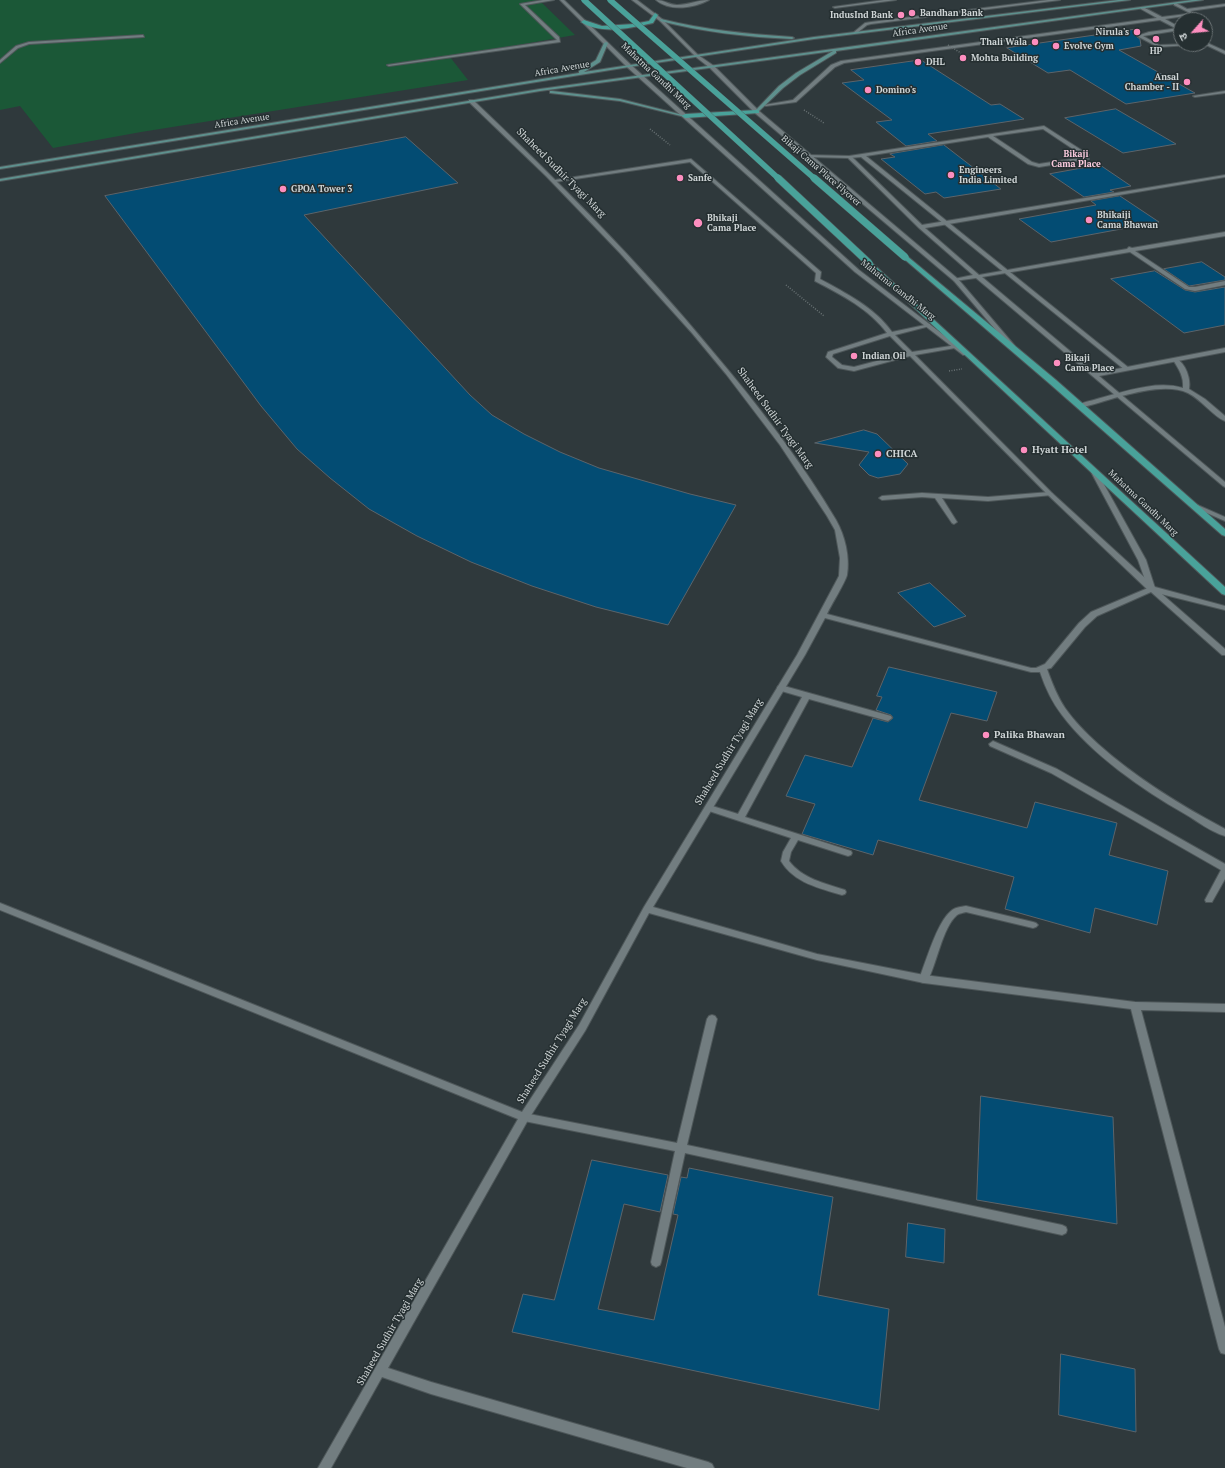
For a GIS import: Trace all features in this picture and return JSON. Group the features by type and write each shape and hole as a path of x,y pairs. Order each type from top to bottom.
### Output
{"main road":[{"path":"584,0 677,84 978,364"},
{"name":"Bikaji Cama Place Flyover","path":"610,0 1020,355"},
{"name":"Africa Avenue","path":"0,168 630,66 814,38 1128,0"},
{"name":"Africa Avenue","path":"0,180 540,90 1202,0"},
{"path":"584,22 602,28 626,26 651,22 655,15"},
{"path":"660,20 686,27 747,36 814,38"},
{"path":"573,76 598,61 606,43"},
{"path":"540,90 620,100 685,116 757,112 766,105 781,87 798,74 840,50"},
{"path":"1020,355 1225,533"},
{"name":"Mahatma Gandhi Marg","path":"978,364 1225,592"}],"street":[{"path":"389,65 559,40 522,4 552,0"},
{"name":"Mahatma Gandhi Marg","path":"562,0 630,66 857,271 978,364"},
{"path":"634,0 655,15 696,56 712,67 757,112 956,280 1020,355"},
{"path":"658,0 665,6 674,6 707,0"},
{"path":"835,7 894,0"},
{"path":"998,0 1007,6"},
{"path":"856,32 866,24 870,23 1058,0"},
{"path":"766,105 794,101 833,66 843,62 1195,14 1175,4"},
{"path":"1153,14 1225,5"},
{"path":"1142,8 1173,25"},
{"path":"1173,30 1139,36 1158,46 1173,45"},
{"path":"0,62 17,47 29,43 143,36"},
{"path":"1213,47 1225,53"},
{"path":"1195,96 1225,92"},
{"name":"Shaheed Sudhir Tyagi Marg","path":"324,1468 524,1117 582,1028 647,909 781,688 823,615 843,576 844,564 842,545 838,530 787,449 730,375 616,243 555,181 471,101"},
{"path":"810,156 849,157 990,136 1044,126 1087,156 1086,158 1039,166 1030,163 990,136"},
{"path":"862,155 1127,369"},
{"path":"849,157 921,227 977,276 1225,485"},
{"path":"555,181 691,160 819,273 817,280 853,300 883,322 891,334 1050,494 1152,589 1225,653"},
{"path":"921,227 1225,176"},
{"path":"956,280 1129,249 1225,234"},
{"path":"1129,249 1187,288 1195,289 1225,283"},
{"path":"928,325 891,334 832,352 828,356 840,367 854,369 911,354 955,346"},
{"path":"1094,375 1225,350"},
{"path":"1176,360 1183,370 1187,384 1186,390"},
{"path":"1080,406 1119,396 1169,386 1186,390 1205,402 1225,419"},
{"path":"1093,470 1142,560 1152,589"},
{"path":"882,498 937,496 988,499 1050,494"},
{"path":"937,496 954,522"},
{"path":"1193,505 1225,519"},
{"path":"823,615 1031,670 1043,669 1051,664 1082,625 1094,614 1152,589 1225,608"},
{"path":"1043,669 1051,691 1069,719 1102,752 1148,787 1225,833"},
{"path":"781,688 888,718"},
{"path":"740,818 807,696"},
{"path":"993,744 1054,771 1225,868"},
{"path":"709,808 848,853"},
{"path":"796,836 787,852 785,861 790,870 800,878 842,892"},
{"path":"1209,900 1225,871"},
{"path":"0,906 524,1117 681,1148 1062,1230"},
{"path":"647,909 817,957 924,979 1135,1006 1225,1008"},
{"path":"924,979 947,925 954,913 959,910 966,909 1033,925"},
{"path":"1135,1006 1225,1349"},
{"path":"656,1262 681,1148 712,1020"},
{"path":"380,1371 431,1388 708,1468"}],"path":[{"path":"948,45 961,53"},
{"path":"804,109 824,123"},
{"path":"650,130 670,145"},
{"path":"786,285 824,316"}],"green space":[{"path":"0,0 539,0 575,35 450,57 468,80 141,132 53,148 20,106 0,110"}],"building":[{"path":"1139,29 1139,34 1136,36 1140,39 1141,46 1119,50 1195,93 1126,104 1070,70 1048,73 1007,48"},
{"path":"921,60 991,105 1000,104 1024,119 928,134 937,141 906,146 876,122 892,120 842,83 864,80 851,70"},
{"path":"1116,109 1176,144 1123,153 1065,118"},
{"path":"406,137 458,183 304,215 470,395 492,415 524,434 560,452 599,468 690,494 736,505 668,625 596,607 532,586 471,562 417,536 369,509 297,449 261,406 105,196"},
{"name":"Engineers India Limited","path":"944,145 1001,189 944,198 936,192 925,194 881,159 895,157 890,154"},
{"path":"1100,165 1131,186 1110,190 1114,192 1084,197 1050,174"},
{"name":"Bhikaiji Cama Bhawan","path":"1120,196 1159,222 1051,242 1019,219 1096,205 1091,201"},
{"path":"1202,262 1225,277 1225,280 1189,286 1164,269"},
{"path":"1155,271 1185,290 1195,292 1225,287 1225,325 1184,333 1111,279"},
{"name":"CHICA","path":"864,430 877,434 908,464 900,474 878,478 869,475 859,465 869,452 815,443"},
{"path":"930,583 966,616 934,627 898,593"},
{"path":"889,667 997,692 987,721 951,713 919,800 1027,828 1035,802 1117,823 1109,855 1168,871 1157,925 1095,908 1090,933 1005,909 1014,877 878,840 873,855 802,834 815,804 786,796 805,755 852,767 873,718 888,722 893,718 891,715 876,710 882,697 877,696"},
{"path":"981,1096 1113,1117 1117,1224 977,1200"},
{"path":"592,1160 668,1175 660,1212 624,1204 598,1309 654,1320 678,1215 673,1214 681,1177 687,1178 689,1168 833,1197 818,1295 889,1309 879,1410 512,1332 523,1294 554,1300"},
{"path":"908,1223 945,1229 944,1263 906,1257"},
{"path":"1061,1354 1135,1369 1136,1432 1059,1415"}],"place":[{"name":"Bandhan Bank","path":"912,13"},
{"name":"IndusInd Bank","path":"901,15"},
{"name":"Nirula's","path":"1137,32"},
{"name":"HP","path":"1156,39"},
{"name":"Thali Wala","path":"1035,42"},
{"name":"Evolve Gym","path":"1056,46"},
{"name":"Mohta Building","path":"963,58"},
{"name":"DHL","path":"918,62"},
{"name":"Ansal Chamber - II","path":"1187,82"},
{"name":"Domino's","path":"868,90"},
{"name":"Engineers India Limited","path":"951,175"},
{"name":"Sanfe","path":"680,178"},
{"name":"GPOA Tower 3","path":"283,189"},
{"name":"Bhikaiji Cama Bhawan","path":"1089,220"},
{"name":"Bhikaji Cama Place","path":"698,223"},
{"name":"Indian Oil","path":"854,356"},
{"name":"Bikaji Cama Place","path":"1057,363"},
{"name":"Hyatt Hotel","path":"1024,450"},
{"name":"CHICA","path":"878,454"},
{"name":"Palika Bhawan","path":"986,735"}],"district":[{"name":"Bikaji Cama Place","path":"1076,160"}]}
